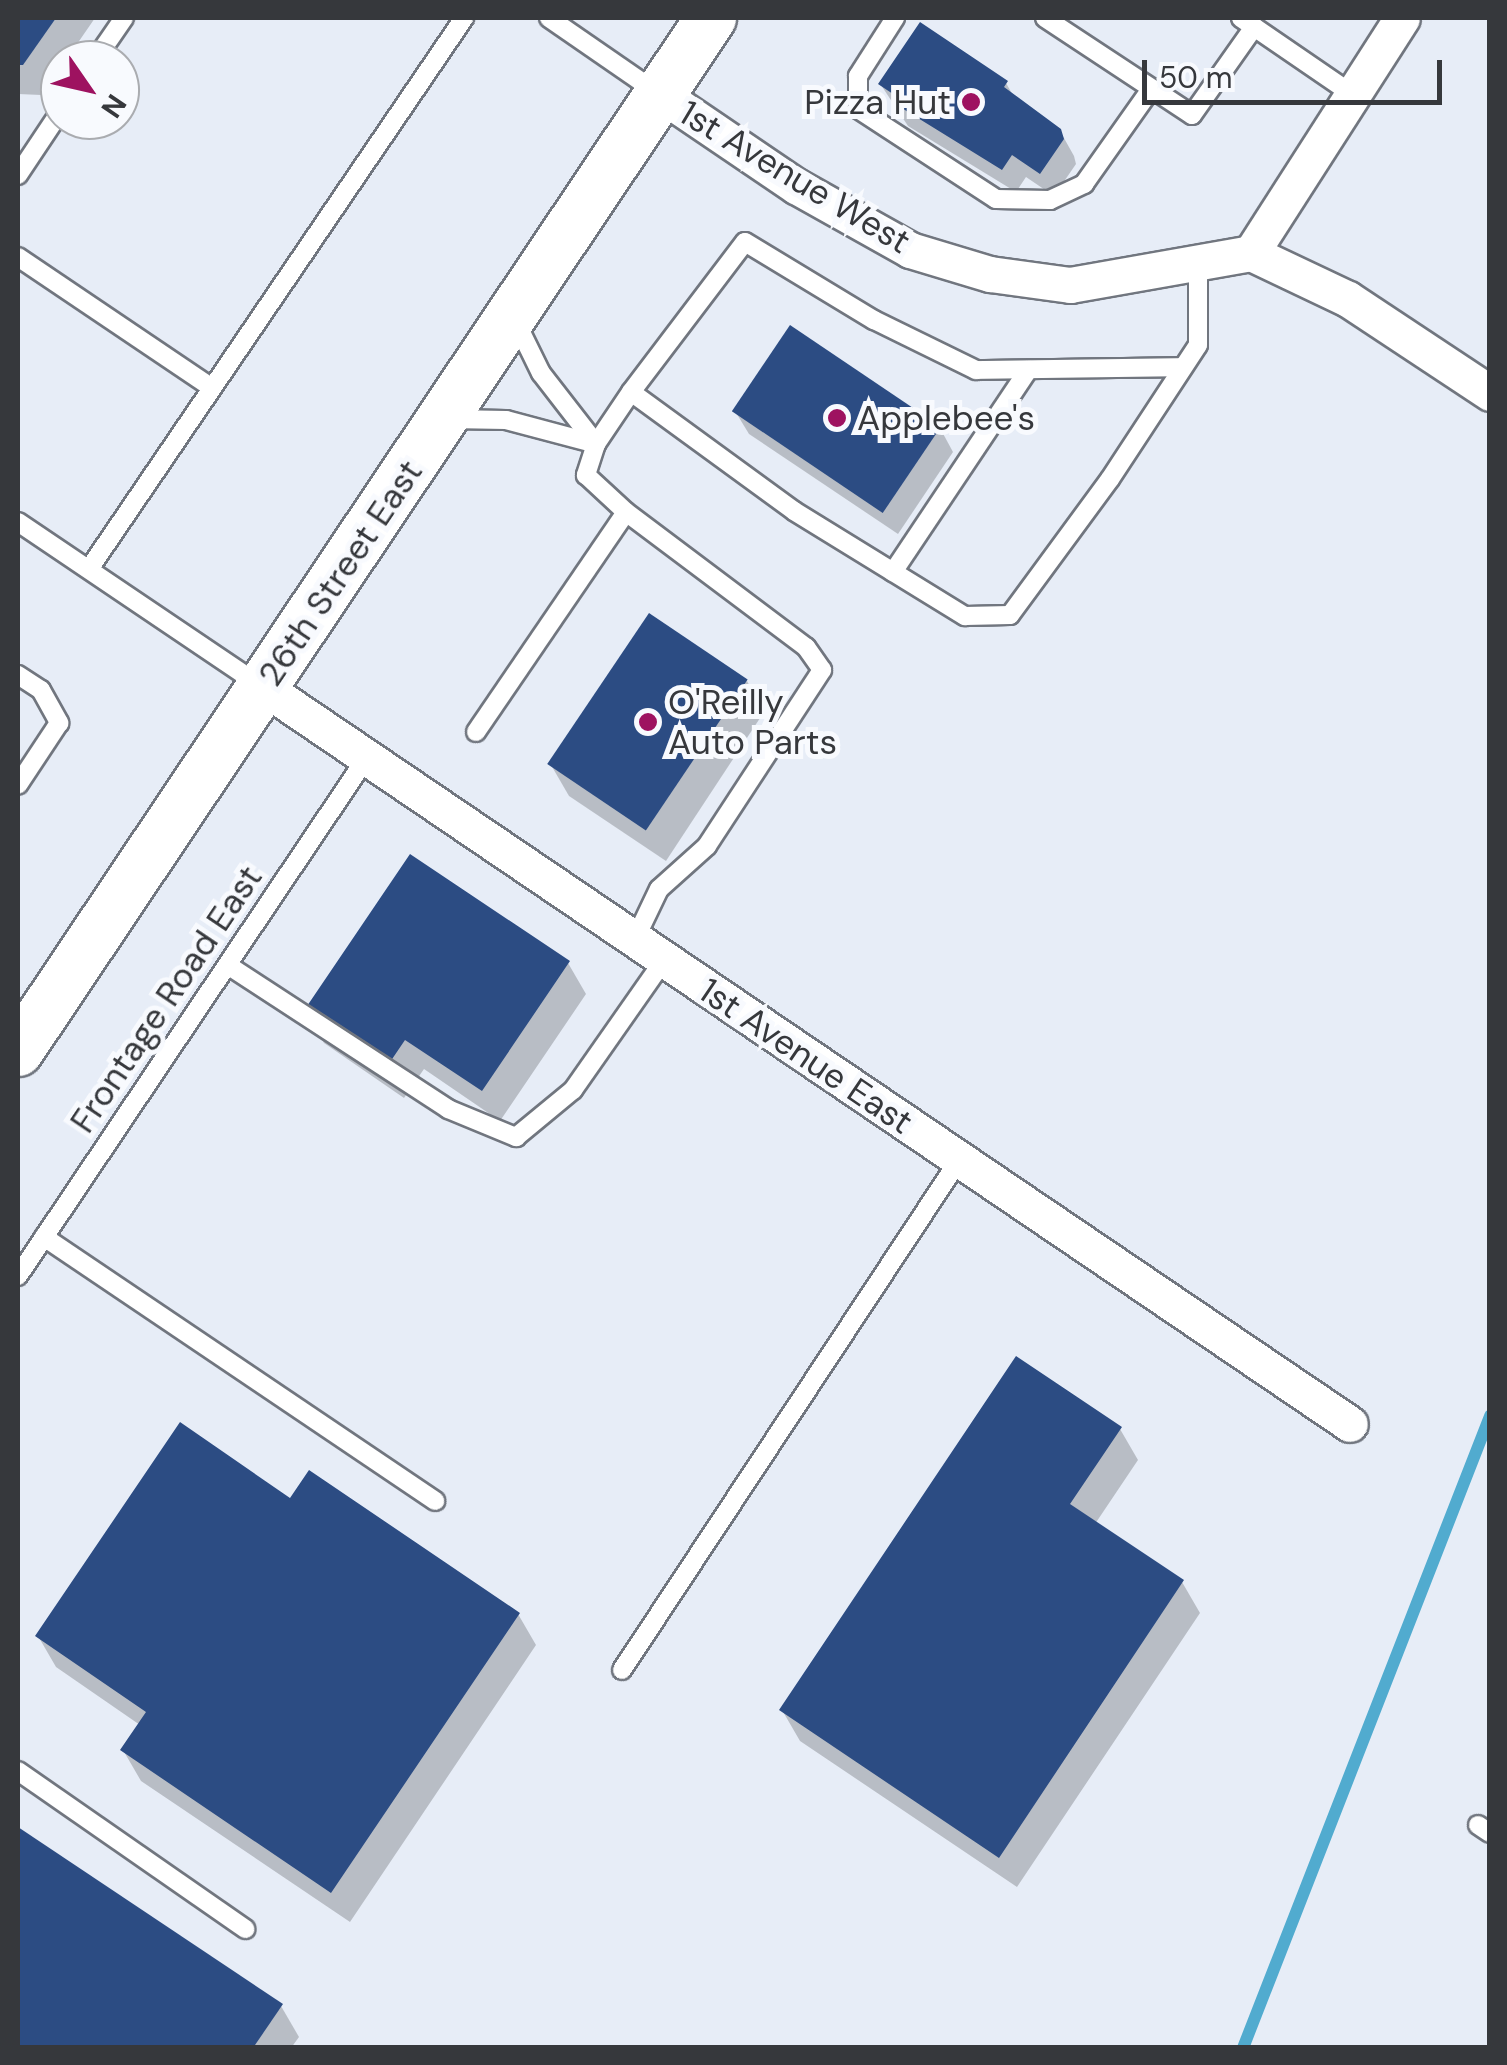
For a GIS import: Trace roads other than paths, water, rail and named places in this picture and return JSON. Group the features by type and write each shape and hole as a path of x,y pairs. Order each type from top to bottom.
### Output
{"main road":[{"name":"26th Street East","path":"18,1051 514,318 706,20"}],"street":[{"path":"1402,18 1251,254 1348,300 1490,392"},
{"name":"1st Avenue West","path":"658,93 796,186 910,250 990,274 1070,286 1251,254"},
{"name":"1st Avenue East","path":"263,687 1350,1424"}],"lane":[{"path":"109,40 124,18"},
{"path":"89,570 464,18"},
{"path":"549,18 658,93"},
{"path":"895,18 858,76 858,109 996,199 1050,200 1084,184 1152,89"},
{"path":"1045,18 1192,115 1247,22 1352,94"},
{"path":"18,175 41,140"},
{"path":"636,937 659,889 706,846 822,670 806,647 626,512 586,474 596,444 631,392 745,242 874,320 976,370 1183,368"},
{"path":"18,257 212,388"},
{"path":"631,392 794,511 965,616 1010,614 1110,479 1198,345 1198,263"},
{"path":"514,318 541,373 596,444"},
{"path":"893,572 1028,370"},
{"path":"444,419 506,420 596,444"},
{"path":"476,732 626,512"},
{"path":"18,522 263,687"},
{"path":"18,674 41,690 59,722 18,785"},
{"name":"Frontage Road East","path":"18,1276 366,758"},
{"path":"228,966 448,1109 516,1138 574,1090 664,960"},
{"path":"622,1670 959,1160"},
{"path":"44,1237 435,1501"},
{"path":"18,1771 245,1929"}],"waterway":[{"path":"1243,2048 1490,1416"}],"place":[{"name":"Pizza Hut","path":"971,102"},
{"name":"Applebee's","path":"837,418"},
{"name":"O'Reilly Auto Parts","path":"648,722"}]}
